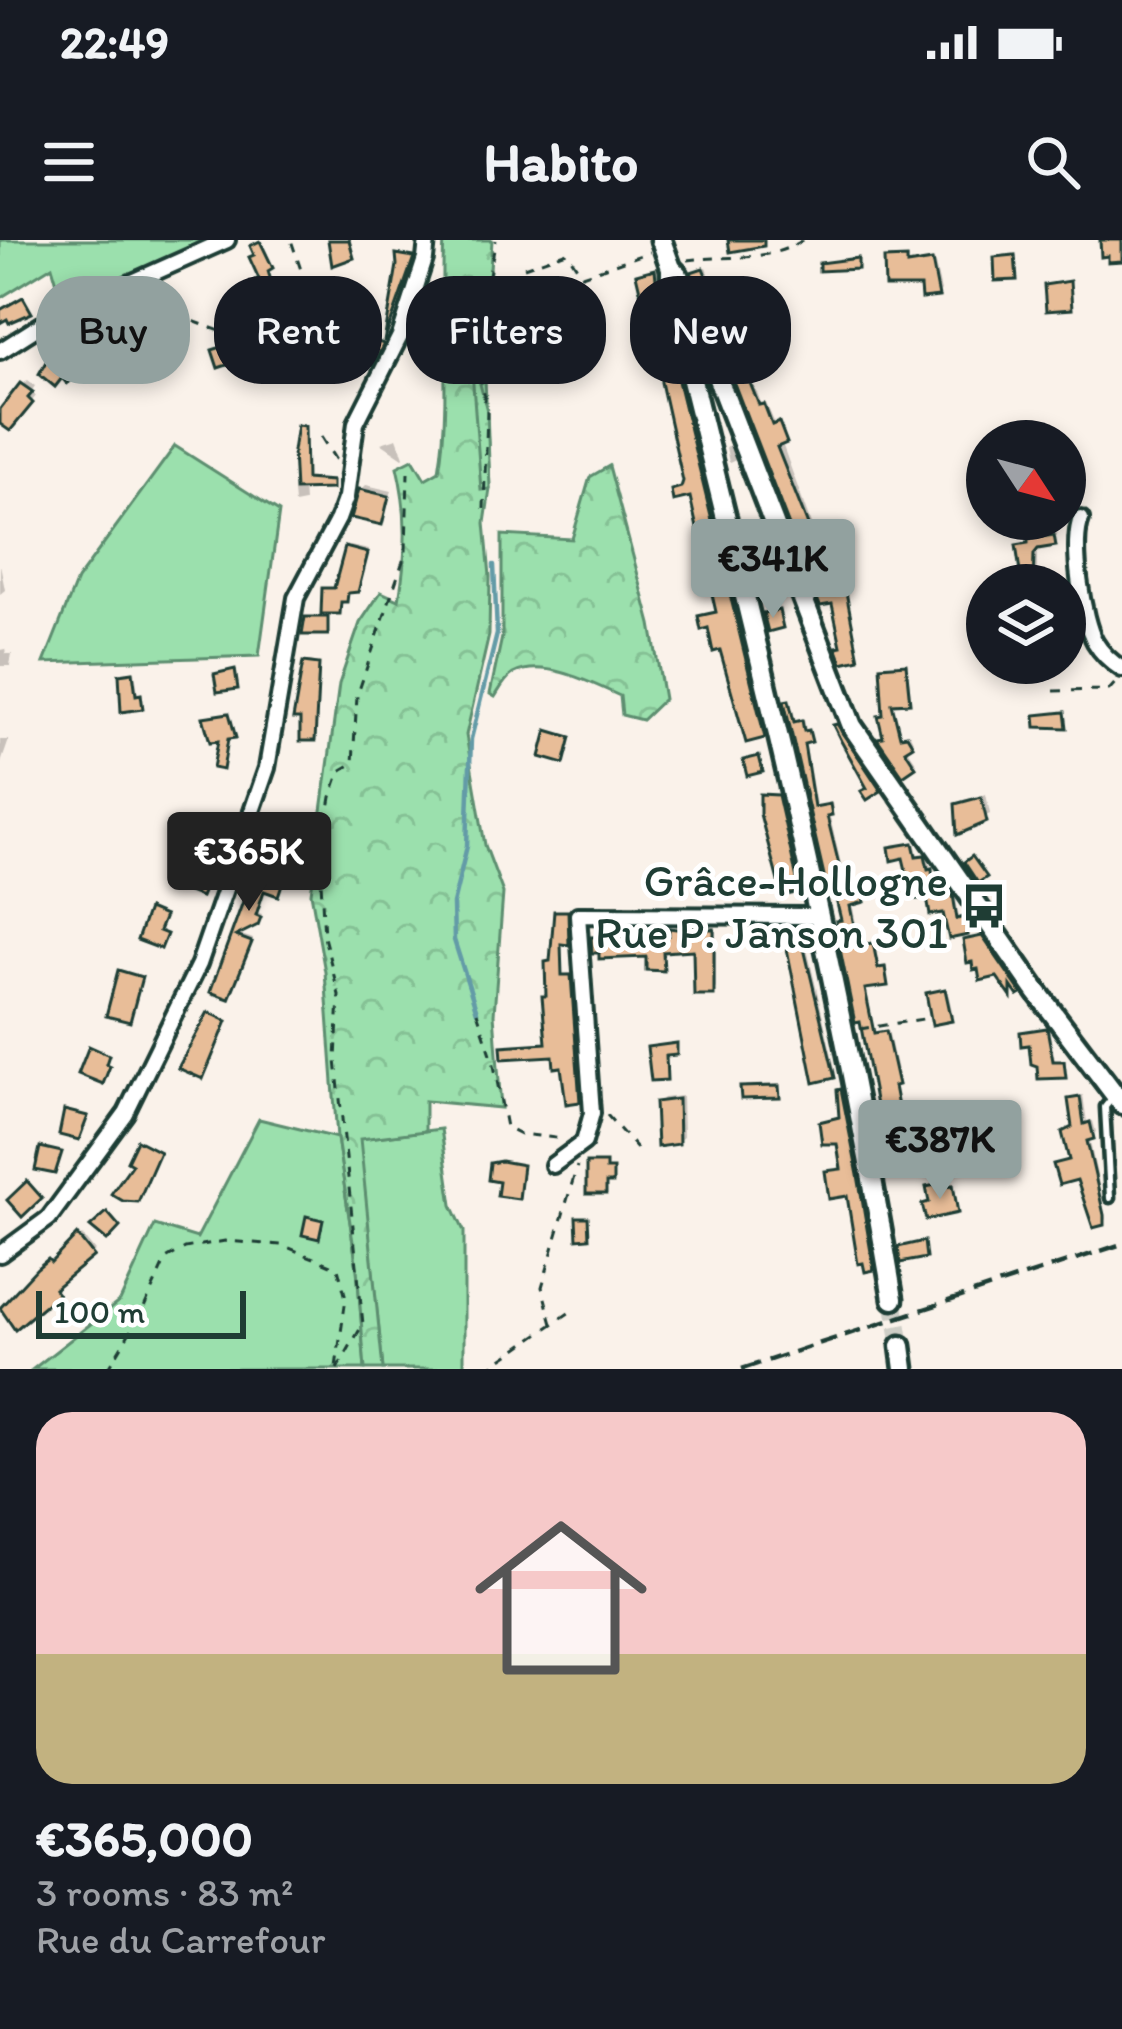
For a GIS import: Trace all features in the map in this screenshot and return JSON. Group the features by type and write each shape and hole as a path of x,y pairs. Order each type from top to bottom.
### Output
{"street":[{"path":"142,276 227,240"},
{"path":"0,1254 49,1218 126,1113 199,964 268,768 296,598 338,520 346,497 356,423 400,336 427,240"},
{"path":"666,255 671,296 774,713 846,1031 893,1299"},
{"path":"666,255 678,275 852,726 1037,992 1118,1099"},
{"path":"0,351 36,326"},
{"path":"1076,540 1089,629 1103,654 1122,672"},
{"path":"553,1165 584,1142 592,1113 578,914 818,916"},
{"path":"901,1346 904,1369"}],"lane":[{"path":"1110,1198 1106,1107 1118,1099"}],"path":[{"path":"292,240 300,276"},
{"path":"484,509 487,411 477,355 496,240"},
{"path":"524,267 567,252 582,275 666,255 743,258 803,240"},
{"path":"337,1369 363,1324 336,1060 339,995 324,937 320,863 335,784 340,771 353,763 357,696 406,552 408,472"},
{"path":"1054,691 1109,690 1122,672"},
{"path":"477,1012 493,1060 506,1127 520,1134 584,1142 542,1287 552,1324"},
{"path":"846,1031 923,1018"},
{"path":"591,1098 638,1150"},
{"path":"108,1369 166,1259 185,1248 225,1240 282,1245 338,1268 346,1298 337,1369"},
{"path":"488,1369 576,1308"}],"green space":[{"path":"0,240 212,240 132,276 55,276 52,266 0,298"},
{"path":"444,240 492,240 490,276 443,276"},
{"path":"444,384 485,384 489,635 466,735 485,845 503,893 494,1014 501,1108 425,1101 425,1131 360,1139 383,1369 365,1369 357,1268 337,1138 325,972 311,893 339,684 360,623 381,592 399,600 405,533 397,467 413,459 425,479 439,471"},
{"path":"473,384 480,384 487,411 490,489 481,490"},
{"path":"175,446 279,512 259,656 44,663 77,580"},
{"path":"609,466 651,624 664,699 642,720 622,715 620,696 568,674 539,669 513,674 495,697 490,694 502,637 502,535 572,539 590,477"},
{"path":"259,1119 337,1138 357,1268 365,1369 33,1369 120,1301 155,1225 197,1238"},
{"path":"441,1129 452,1205 464,1231 464,1369 383,1369 359,1139"}],"building":[{"path":"328,240 349,240 354,258 332,266"},
{"path":"728,240 764,240 764,246 730,252"},
{"path":"1100,240 1122,240 1122,261 1108,262 1108,256 1101,257"},
{"path":"260,241 273,268 270,276 258,276 249,257 254,255 250,246"},
{"path":"396,254 414,257 384,342"},
{"path":"1015,255 1017,280 995,281 994,257"},
{"path":"858,258 858,269 819,271 819,263"},
{"path":"907,258 907,265 932,261 939,297 921,299 920,287 885,287 884,259"},
{"path":"1070,281 1072,309 1046,311 1044,285"},
{"path":"23,297 32,313 0,323 0,310"},
{"path":"20,383 33,392 28,398 33,403 10,431 0,424 0,409"},
{"path":"661,384 679,384 765,738 746,743 720,650 713,652 708,628 701,630 698,616 716,612 690,497 673,501 671,490 683,481"},
{"path":"734,384 750,384 772,425 779,422 787,443 777,447 819,553 831,551 836,583 844,582 859,659 842,663 832,604 820,606"},
{"path":"297,425 305,426 306,479 332,481 332,489 295,490"},
{"path":"359,489 389,496 382,525 351,518"},
{"path":"1055,540 1056,546 1038,549 1034,564 1019,564 1016,545"},
{"path":"345,547 368,553 358,592 348,593 340,614 321,614 322,588 334,588"},
{"path":"779,610 783,628 768,632 763,613"},
{"path":"305,617 328,617 328,635 302,635"},
{"path":"303,662 319,664 315,741 300,741 300,719 293,719"},
{"path":"906,664 910,703 892,704 900,736 907,735 913,745 905,750 916,767 903,776 877,738 883,737 878,716 883,715 880,666"},
{"path":"235,669 238,689 217,692 214,674"},
{"path":"133,672 143,709 121,712 119,674"},
{"path":"789,700 794,722 802,720 804,731 809,730 812,742 804,744 814,807 830,804 832,815 827,816 844,885 857,882 861,886 865,902 850,906 858,945 873,943 878,968 885,967 888,986 865,989 874,1033 886,1031 904,1138 883,1142 860,1022 855,1023 840,949 836,921 841,920 832,883 826,884 784,701"},
{"path":"1065,712 1067,728 1036,727 1035,715"},
{"path":"229,713 236,738 228,739 223,770 213,768 218,741 210,742 203,717"},
{"path":"837,724 881,791 867,800 861,791 867,788 833,725"},
{"path":"547,730 571,737 564,764 540,757"},
{"path":"759,756 763,772 747,776 743,760"},
{"path":"760,794 778,795 800,892 782,896 760,814"},
{"path":"981,797 987,822 957,835 955,804"},
{"path":"202,821 220,824 217,845 199,843"},
{"path":"269,830 289,838 270,880 282,884 278,896 264,891 256,915 261,917 258,925 236,936 252,942 229,999 210,992"},
{"path":"913,843 916,856 925,855 928,869 932,868 933,883 942,881 944,894 953,895 957,919 964,917 968,935 949,939 943,913 930,915 927,898 917,899 915,886 910,887 903,858 891,861 889,847"},
{"path":"972,856 987,877 978,883 964,862"},
{"path":"186,868 209,877 201,897 178,888"},
{"path":"148,909 165,916 159,931 167,934 161,949 137,940"},
{"path":"554,911 568,911 569,945 561,944 562,975 571,975 580,1102 566,1104 561,1067 554,1068 553,1056 502,1059 501,1046 546,1043 542,996 546,996 545,962 550,961"},
{"path":"669,928 714,929 714,995 694,995 693,950 663,952 664,971 646,970 646,957 599,959 599,953 592,953 591,937 669,935"},
{"path":"982,936 1022,994 1018,996 1011,986 1011,997 997,977 980,981 978,969 967,963 963,940"},
{"path":"802,940 835,1078 814,1083 786,944"},
{"path":"118,970 142,977 130,1022 106,1016"},
{"path":"945,989 952,1021 932,1025 926,993"},
{"path":"208,1012 227,1021 203,1079 178,1068"},
{"path":"1047,1028 1053,1061 1064,1061 1066,1078 1038,1079 1029,1045 1021,1046 1020,1032"},
{"path":"677,1043 677,1055 666,1056 667,1080 651,1081 647,1047"},
{"path":"89,1046 109,1055 103,1084 78,1074"},
{"path":"779,1086 780,1098 741,1099 740,1087"},
{"path":"841,1089 874,1270 865,1272 863,1263 858,1264 847,1196 829,1199 825,1171 841,1169 837,1144 822,1144 819,1122 839,1117 837,1090"},
{"path":"1080,1097 1084,1124 1090,1122 1094,1139 1087,1141 1104,1215 1104,1225 1093,1228 1077,1180 1059,1185 1053,1164 1069,1160 1062,1132 1072,1127 1068,1099"},
{"path":"678,1099 679,1144 657,1147 655,1102"},
{"path":"64,1110 88,1116 79,1140 59,1135"},
{"path":"137,1140 160,1152 138,1202 123,1201 111,1194 132,1164 127,1161"},
{"path":"40,1147 62,1152 55,1174 35,1170"},
{"path":"490,1163 523,1165 519,1199 497,1196 499,1182 488,1180"},
{"path":"586,1163 606,1163 606,1169 613,1169 613,1183 606,1183 606,1194 586,1194"},
{"path":"27,1181 42,1198 22,1217 7,1200"},
{"path":"953,1185 958,1213 926,1220 922,1204 929,1202 926,1187"},
{"path":"107,1212 120,1227 107,1241 90,1227"},
{"path":"306,1216 323,1220 319,1239 302,1235"},
{"path":"576,1217 588,1217 589,1238 577,1239"},
{"path":"77,1235 94,1256 15,1330 0,1308"},
{"path":"924,1241 926,1258 900,1263 898,1247"}],"waterway":[{"path":"477,1012 454,940 453,904 467,846 471,739 497,634 494,565"}],"tunnel":[{"path":"893,1299 901,1346"}],"railway":[{"path":"742,1369 1122,1244"}],"place":[{"name":"Grâce-Hollogne Rue P. Janson 301","path":"984,906"}]}
